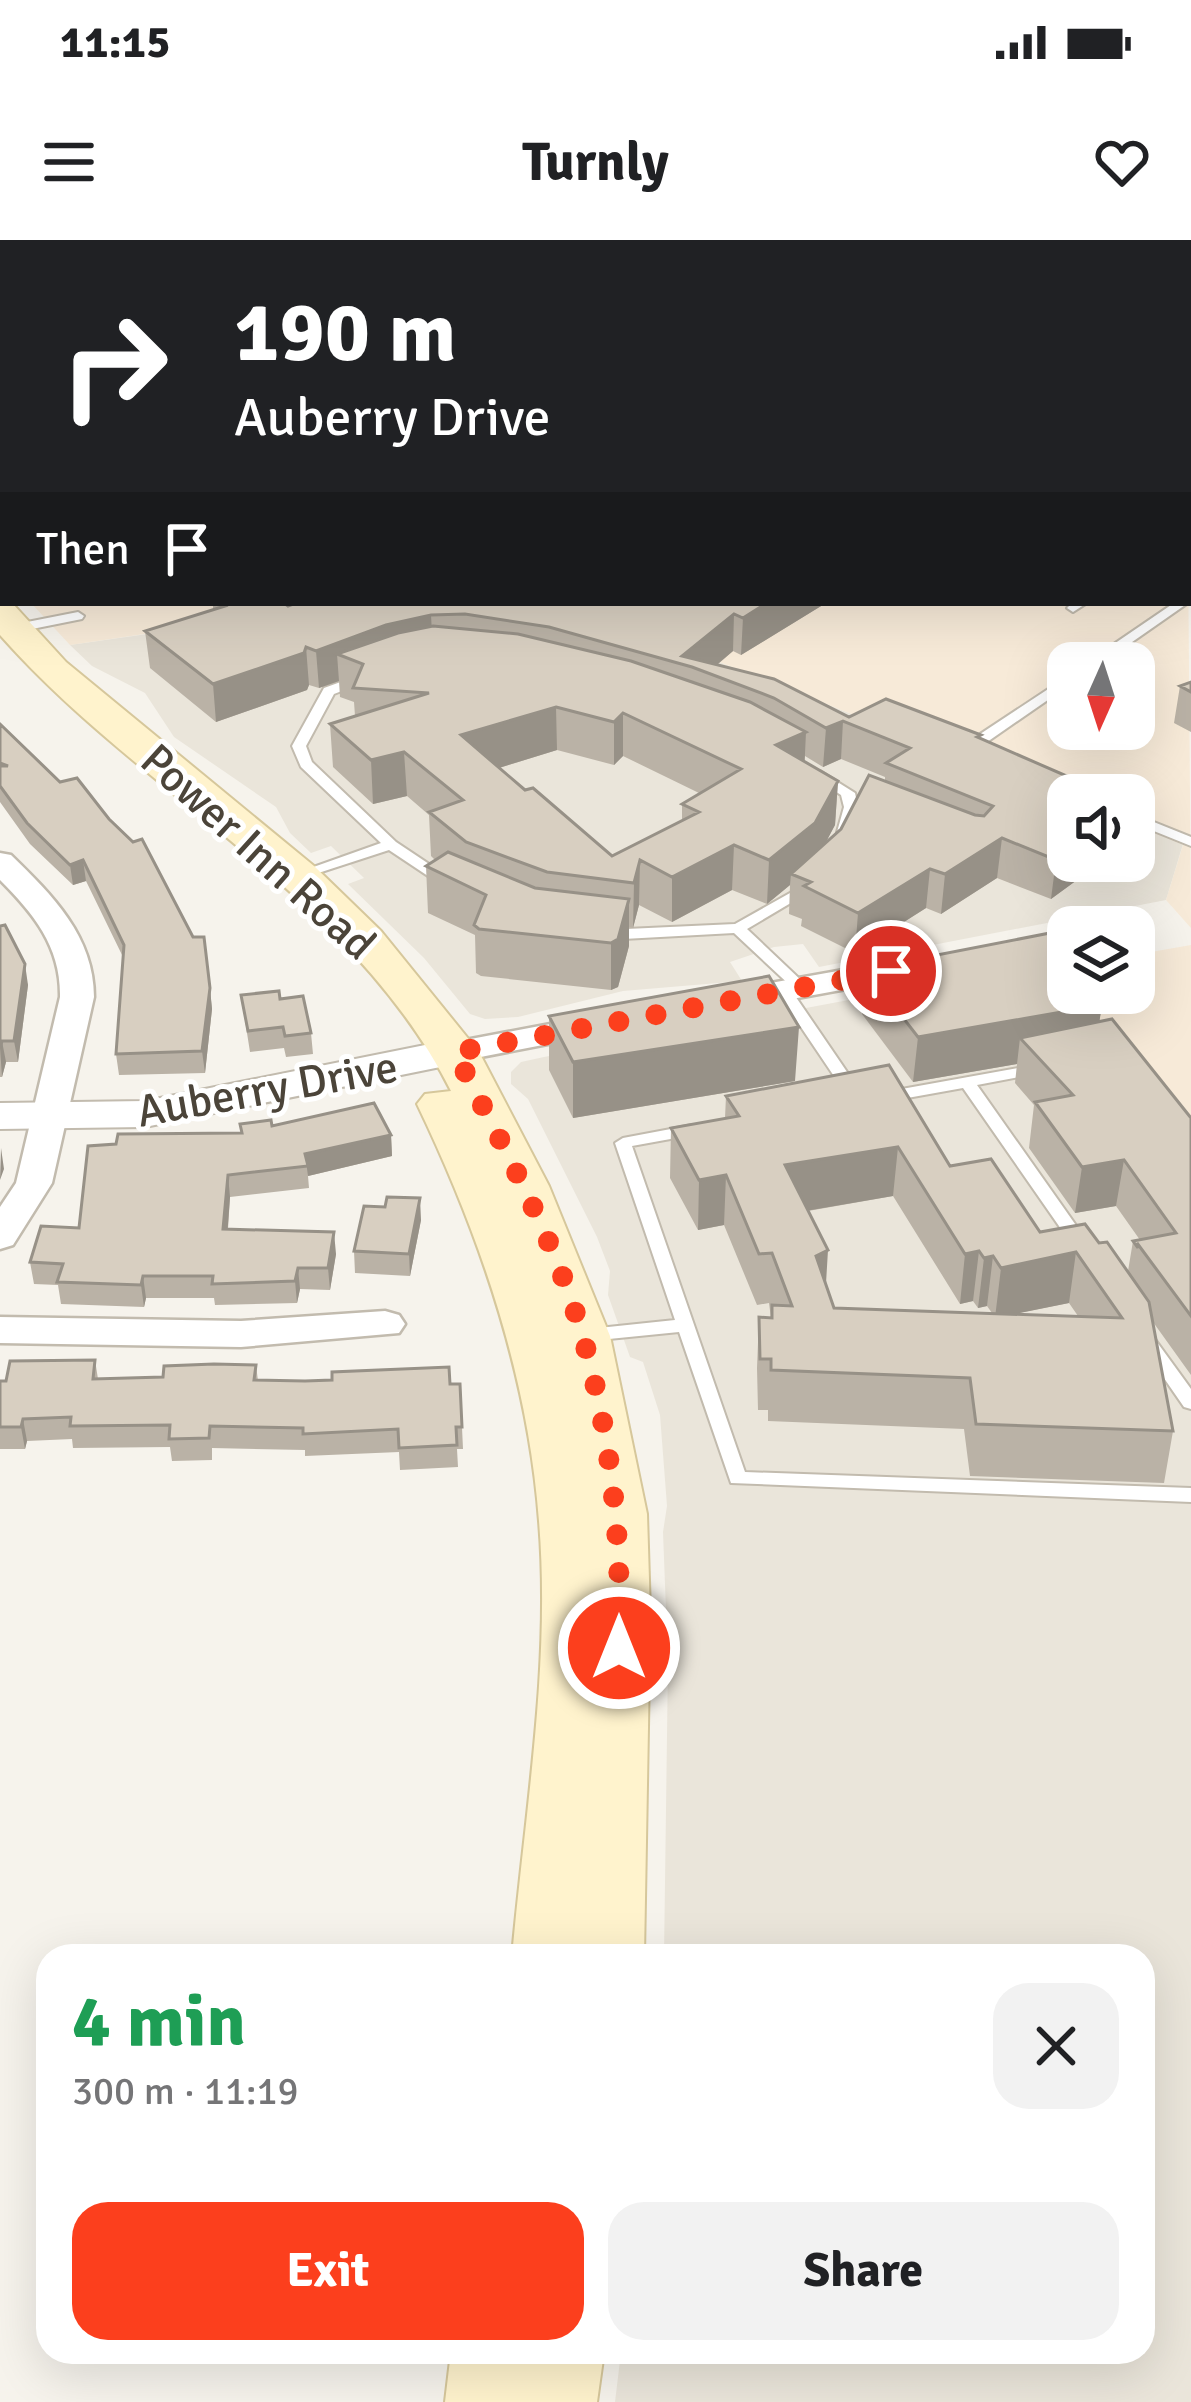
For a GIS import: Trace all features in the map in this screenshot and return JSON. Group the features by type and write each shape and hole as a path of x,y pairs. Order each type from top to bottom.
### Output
{"main road":[{"name":"Power Inn Road","path":"6,632 298,875 364,941 524,1186 583,1336 618,1514 620,1613 610,1944"},
{"name":"Power Inn Road","path":"6,632 436,1056 519,1293 562,1468 568,1667 547,1944"},
{"path":"484,2402 489,2364"},
{"path":"558,2402 563,2364"}],"street":[{"path":"0,1237 34,1183 79,1000 78,980 58,924 3,869"},
{"path":"690,1008 959,959"},
{"name":"Auberry Drive","path":"0,1116 145,1114 620,1021"},
{"path":"0,1330 260,1337 386,1324"}],"lane":[{"path":"1125,642 1178,606"},
{"path":"6,632 78,616"},
{"path":"381,671 329,691 298,746 306,764 391,844 452,886"},
{"path":"985,757 967,749 1047,694"},
{"path":"805,765 849,798 871,806"},
{"path":"838,855 851,807 849,798"},
{"path":"1155,827 1191,842"},
{"path":"298,875 391,844"},
{"path":"578,934 641,936 738,928 803,891 816,878"},
{"path":"738,928 792,989 859,1101"},
{"path":"835,1106 1054,1067"},
{"path":"967,1082 1099,1271"},
{"path":"718,1126 623,1142 738,1478 1191,1495"},
{"path":"583,1336 686,1325"},
{"path":"1138,1328 1191,1403"}],"shaded area":[{"path":"34,606 335,606 70,645"},
{"path":"577,606 1047,791 1047,882 1155,882 1155,833 1183,844 1166,900 1135,906 1047,906 1047,923 819,967 803,944 774,947 730,962 742,981 623,991 518,1017 485,1019 470,1014 424,958 348,884 364,878 331,846 311,853 290,833 276,807 174,737 145,693 92,666 70,645 232,622"},
{"path":"577,606 1189,606 1191,928 1166,900 1183,845 1155,834 1155,774 1047,774 1047,791"},
{"path":"1191,945 1191,1136 1095,1014 1155,1014 1155,951"},
{"path":"1047,963 1047,1014 1095,1014 1191,1136 1191,2402 615,2402 620,2364 1155,2364 1155,1944 664,1944 668,1663 663,1532 667,1506 660,1415 643,1362 630,1357 608,1295 610,1271 597,1237 528,1099 511,1084 511,1072 521,1062"}],"building":[{"path":"225,606 762,606 743,618 734,614 682,656 774,679 849,717 886,699 981,735 977,737 1062,774 1047,774 1047,856 1002,838 945,874 930,869 858,913 804,886 811,882 791,874 841,829 869,775 975,815 984,816 993,806 886,763 910,748 843,721 826,728 774,698 692,667 549,627 465,614 431,615 386,625 316,651 306,647 304,653 213,684 145,631"},
{"path":"433,626 518,634 631,661 750,702 806,732 776,745 838,781 815,823 769,860 734,845 672,877 640,860 634,883 547,872 466,842 429,812 463,800 404,752 371,760 330,724 429,693 353,688 363,664 337,654","holes":["556,707 614,722 623,713 741,769 682,804 699,812 612,856 533,788 525,790 461,735"]},
{"path":"0,724 60,782 77,778 133,842 142,839 193,937 204,937 210,988 202,1051 116,1054 124,945 83,860 70,865 27,823 0,786 0,766 8,766 0,763"},
{"path":"448,852 535,888 629,899 618,939 611,943 479,929 474,925 486,895 426,866"},
{"path":"5,925 25,964 14,1041 2,1041 0,1048 0,926"},
{"path":"1047,934 1050,1014 918,1037 865,969"},
{"path":"769,976 799,1027 573,1062 549,1016"},
{"path":"279,991 280,999 303,996 311,1033 285,1036 283,1027 248,1031 241,995"},
{"path":"1112,1019 1191,1118 1191,1316 1133,1241 1176,1233 1124,1160 1082,1167 1035,1102 1073,1095 1020,1038"},
{"path":"889,1065 950,1166 991,1159 1040,1232 1085,1224 1099,1243 1107,1242 1149,1302 1173,1431 976,1424 970,1378 771,1370 771,1359 760,1359 759,1317 772,1318 772,1305 792,1306 772,1253 759,1254 726,1175 699,1180 671,1128 739,1116 726,1096","holes":["898,1147 965,1254 979,1251 984,1258 993,1256 1001,1268 1076,1252 1122,1318 834,1308 816,1256 828,1250 785,1165"]},
{"path":"374,1103 391,1135 305,1154 308,1166 228,1175 223,1229 334,1232 328,1268 298,1268 295,1281 212,1284 213,1276 143,1276 141,1285 57,1282 63,1264 30,1262 41,1226 79,1228 88,1146 116,1144 118,1134 242,1133 240,1124 271,1120 272,1126"},
{"path":"387,1197 420,1198 409,1254 354,1251 364,1206 385,1207"},
{"path":"95,1360 93,1379 163,1377 164,1366 214,1364 256,1365 254,1380 305,1381 332,1380 332,1372 449,1367 450,1384 460,1384 462,1427 456,1427 457,1445 399,1448 398,1429 303,1434 303,1428 210,1426 209,1438 169,1439 170,1425 70,1426 71,1417 23,1419 21,1427 0,1427 0,1381 6,1381 10,1361"}],"route":[{"path":"619,1648 618,1514 583,1336 524,1186 455,1052 891,971"}]}
